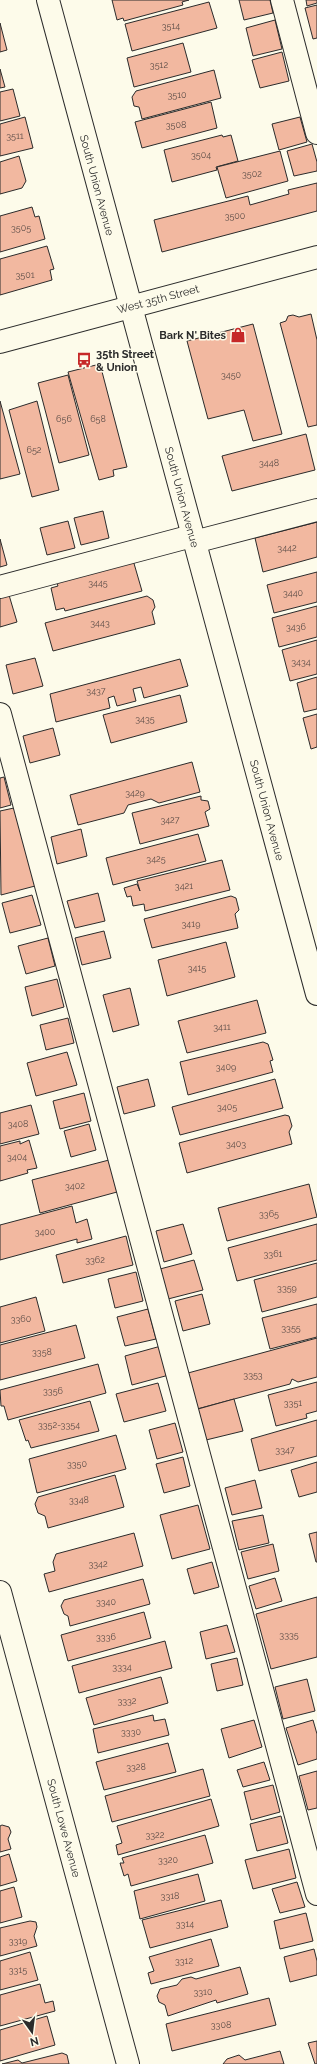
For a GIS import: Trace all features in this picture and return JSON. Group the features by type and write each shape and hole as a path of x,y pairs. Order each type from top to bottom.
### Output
{"street":[{"name":"South Union Avenue","path":"48,0 317,994"},
{"path":"282,0 317,133"},
{"name":"West 35th Street","path":"0,342 317,257"},
{"path":"0,587 317,510"},
{"path":"0,714 317,1894"},
{"name":"South Lowe Avenue","path":"0,1592 128,2064"}],"building":[{"path":"112,0 189,0 182,2 183,5 124,21 123,18 117,20"},
{"path":"239,0 270,0 273,13 244,20"},
{"path":"306,0 317,0 317,3 307,6"},
{"path":"209,2 217,28 132,51 125,24"},
{"path":"317,5 317,38 313,39 305,8"},
{"path":"275,20 282,49 253,56 246,28"},
{"path":"0,23 7,50 0,52"},
{"path":"183,43 191,72 134,87 127,58"},
{"path":"282,52 289,81 260,88 252,60"},
{"path":"0,69 5,87 0,88"},
{"path":"214,70 221,98 142,119 139,107 134,106 132,97 136,91"},
{"path":"13,89 20,116 0,121 0,92"},
{"path":"211,102 217,128 142,148 135,122"},
{"path":"25,117 33,148 0,156 0,124"},
{"path":"300,117 307,142 279,150 272,124"},
{"path":"222,135 223,137 231,135 238,161 216,167 217,170 172,182 164,150"},
{"path":"312,144 317,162 317,171 294,176 287,151"},
{"path":"280,151 288,181 226,198 217,167"},
{"path":"19,156 26,181 22,188 0,194 0,162"},
{"path":"317,183 317,211 162,252 154,220 248,196 250,205 289,194 288,190"},
{"path":"32,207 35,217 39,216 45,239 0,252 0,216"},
{"path":"47,246 54,269 50,270 52,280 0,295 0,259"},
{"path":"311,314 317,340 317,425 308,427 280,323 286,321 288,316 293,315 299,317"},
{"path":"253,324 282,434 253,441 244,410 208,419 187,341"},
{"path":"100,364 127,467 113,470 114,476 99,480 68,372"},
{"path":"68,375 89,455 59,463 38,383"},
{"path":"0,401 20,474 0,479"},
{"path":"37,401 59,490 32,497 9,410"},
{"path":"306,434 315,470 232,491 222,456"},
{"path":"103,511 109,538 81,545 74,518"},
{"path":"68,521 75,548 47,555 40,528"},
{"path":"317,522 317,557 263,572 255,538"},
{"path":"0,539 7,565 0,567"},
{"path":"133,560 142,591 65,611 64,608 56,610 51,588 58,586 56,581"},
{"path":"317,572 317,602 274,613 267,585"},
{"path":"9,595 17,622 0,627 0,597"},
{"path":"147,596 153,600 155,607 152,612 155,624 53,651 45,623"},
{"path":"317,606 317,637 279,647 272,618"},
{"path":"317,640 317,674 290,681 282,650"},
{"path":"35,658 43,686 13,694 6,665"},
{"path":"180,659 188,686 144,698 141,687 133,689 136,701 117,706 114,696 108,698 110,708 56,722 50,694"},
{"path":"317,677 317,709 304,712 297,683"},
{"path":"180,695 187,722 111,743 103,715"},
{"path":"317,714 317,747 311,749 303,718"},
{"path":"53,728 60,755 30,763 23,736"},
{"path":"192,762 200,792 159,803 151,799 128,805 124,813 78,825 70,795"},
{"path":"4,777 11,805 0,808 0,778"},
{"path":"201,796 201,800 208,801 210,809 205,812 209,826 140,844 132,813"},
{"path":"14,808 35,886 1,895 0,811"},
{"path":"81,829 87,856 57,864 51,837"},
{"path":"198,834 206,861 113,885 106,858"},
{"path":"222,860 230,890 145,911 144,904 133,906 131,896 127,897 124,888 137,884 140,891 137,881"},
{"path":"98,893 105,921 75,928 67,901"},
{"path":"32,895 41,925 10,933 2,903"},
{"path":"231,896 236,898 239,910 235,914 238,928 152,948 144,919"},
{"path":"104,931 111,958 82,965 75,938"},
{"path":"48,938 55,966 26,974 18,946"},
{"path":"226,942 235,977 167,996 158,960"},
{"path":"57,979 64,1007 32,1016 25,987"},
{"path":"130,988 139,1025 113,1032 103,995"},
{"path":"257,1000 266,1033 187,1053 178,1021"},
{"path":"68,1018 74,1043 46,1050 40,1025"},
{"path":"263,1042 268,1044 273,1060 270,1061 273,1072 188,1095 180,1062"},
{"path":"67,1052 77,1085 36,1096 27,1063"},
{"path":"148,1079 155,1106 124,1114 117,1087"},
{"path":"275,1079 283,1108 180,1135 172,1107"},
{"path":"84,1093 91,1121 60,1129 53,1101"},
{"path":"31,1105 39,1134 0,1144 0,1113"},
{"path":"285,1115 289,1116 292,1126 289,1132 292,1144 187,1173 179,1143"},
{"path":"89,1124 96,1150 71,1157 64,1131"},
{"path":"29,1140 37,1168 27,1170 28,1173 0,1181 0,1146 20,1141 20,1144"},
{"path":"109,1160 117,1192 40,1213 32,1180"},
{"path":"309,1184 317,1217 227,1241 218,1208"},
{"path":"72,1206 76,1223 87,1219 92,1239 77,1243 77,1239 0,1260 0,1225"},
{"path":"183,1224 192,1254 164,1262 156,1231"},
{"path":"317,1224 317,1260 237,1281 228,1248"},
{"path":"126,1236 133,1265 63,1283 56,1255"},
{"path":"194,1260 203,1290 168,1299 160,1269"},
{"path":"317,1263 317,1297 262,1312 254,1280"},
{"path":"136,1272 143,1301 115,1308 108,1279"},
{"path":"202,1294 210,1324 183,1331 175,1301"},
{"path":"36,1297 45,1331 0,1343 0,1307"},
{"path":"317,1304 317,1337 270,1349 262,1318"},
{"path":"148,1309 156,1339 125,1346 117,1317"},
{"path":"76,1325 85,1358 0,1380 0,1345"},
{"path":"317,1338 317,1377 298,1382 292,1379 290,1384 197,1409 188,1373"},
{"path":"161,1346 169,1375 132,1385 125,1356"},
{"path":"98,1364 106,1393 8,1420 4,1406 1,1406 0,1390"},
{"path":"317,1382 317,1411 306,1414 307,1418 276,1426 268,1395"},
{"path":"158,1383 166,1411 124,1422 116,1394"},
{"path":"234,1399 243,1431 206,1440 198,1409"},
{"path":"90,1401 99,1431 31,1448 28,1440 26,1441 19,1420"},
{"path":"317,1420 317,1456 259,1471 251,1439"},
{"path":"175,1423 183,1452 157,1459 149,1430"},
{"path":"116,1435 126,1469 37,1493 29,1459"},
{"path":"183,1457 190,1486 164,1493 156,1464"},
{"path":"317,1462 317,1492 299,1497 291,1470"},
{"path":"115,1475 124,1507 48,1528 45,1516 38,1513 35,1504 38,1497"},
{"path":"255,1480 262,1508 232,1515 225,1488"},
{"path":"198,1505 210,1549 172,1559 160,1515"},
{"path":"263,1515 269,1543 239,1550 232,1521"},
{"path":"317,1532 317,1562 316,1562 309,1534"},
{"path":"134,1533 143,1566 49,1592 44,1574 55,1571 53,1562 56,1554"},
{"path":"273,1544 279,1571 248,1579 241,1552"},
{"path":"212,1562 219,1587 194,1594 187,1569"},
{"path":"275,1578 282,1601 256,1609 249,1586"},
{"path":"143,1579 150,1604 70,1626 68,1616 64,1614 61,1606 64,1600"},
{"path":"317,1597 317,1657 271,1669 256,1614"},
{"path":"144,1612 151,1638 68,1661 61,1635"},
{"path":"227,1625 235,1652 206,1659 200,1632"},
{"path":"165,1641 172,1668 79,1693 72,1666"},
{"path":"237,1658 243,1685 217,1691 211,1664"},
{"path":"161,1677 168,1703 94,1725 86,1698"},
{"path":"307,1679 315,1711 283,1719 275,1687"},
{"path":"153,1715 154,1721 165,1719 169,1735 98,1753 93,1729"},
{"path":"254,1720 262,1747 229,1758 221,1729"},
{"path":"313,1720 317,1734 317,1759 298,1765 286,1728"},
{"path":"168,1743 176,1772 104,1790 96,1762"},
{"path":"264,1762 270,1780 243,1787 237,1770"},
{"path":"203,1769 210,1796 112,1822 105,1796"},
{"path":"317,1771 317,1808 308,1810 299,1776"},
{"path":"273,1785 280,1812 251,1820 244,1792"},
{"path":"211,1799 219,1826 118,1855 116,1845 122,1843 117,1826"},
{"path":"281,1816 288,1843 257,1851 250,1824"},
{"path":"2,1825 9,1827 11,1832 8,1839 11,1849 0,1852 0,1826"},
{"path":"205,1835 213,1863 131,1886 128,1874 124,1876 120,1863 124,1863 122,1858"},
{"path":"289,1849 296,1878 253,1889 245,1860"},
{"path":"9,1854 17,1881 0,1886 0,1857"},
{"path":"198,1874 205,1901 140,1919 134,1891"},
{"path":"297,1882 305,1907 280,1913 272,1889"},
{"path":"14,1887 22,1917 0,1923 0,1891"},
{"path":"221,1900 228,1927 150,1948 142,1920"},
{"path":"306,1913 313,1941 280,1949 274,1921"},
{"path":"30,1921 36,1922 37,1927 34,1936 37,1946 0,1956 0,1928"},
{"path":"211,1939 219,1966 151,1984 148,1973 154,1971 149,1957"},
{"path":"314,1949 317,1961 317,1975 290,1982 284,1957"},
{"path":"30,1952 38,1980 0,1990 0,1961"},
{"path":"240,1967 248,1994 217,2003 216,2000 168,2016 165,2005 159,2002 157,1996 160,1989 177,1985 182,1979 191,1977 196,1979"},
{"path":"40,1984 45,2003 53,2001 55,2011 0,2026 0,1995"},
{"path":"269,1998 276,2025 172,2051 166,2024"},
{"path":"47,2016 55,2045 0,2061 0,2030"},
{"path":"317,2041 317,2064 315,2064 308,2043"},
{"path":"280,2051 284,2064 223,2064 227,2059 239,2055 245,2060"},
{"path":"62,2053 67,2055 69,2064 2,2064 18,2060 22,2063"}],"place":[{"name":"Bark N' Bites","path":"238,335"},
{"name":"35th Street & Union","path":"84,360"}]}
